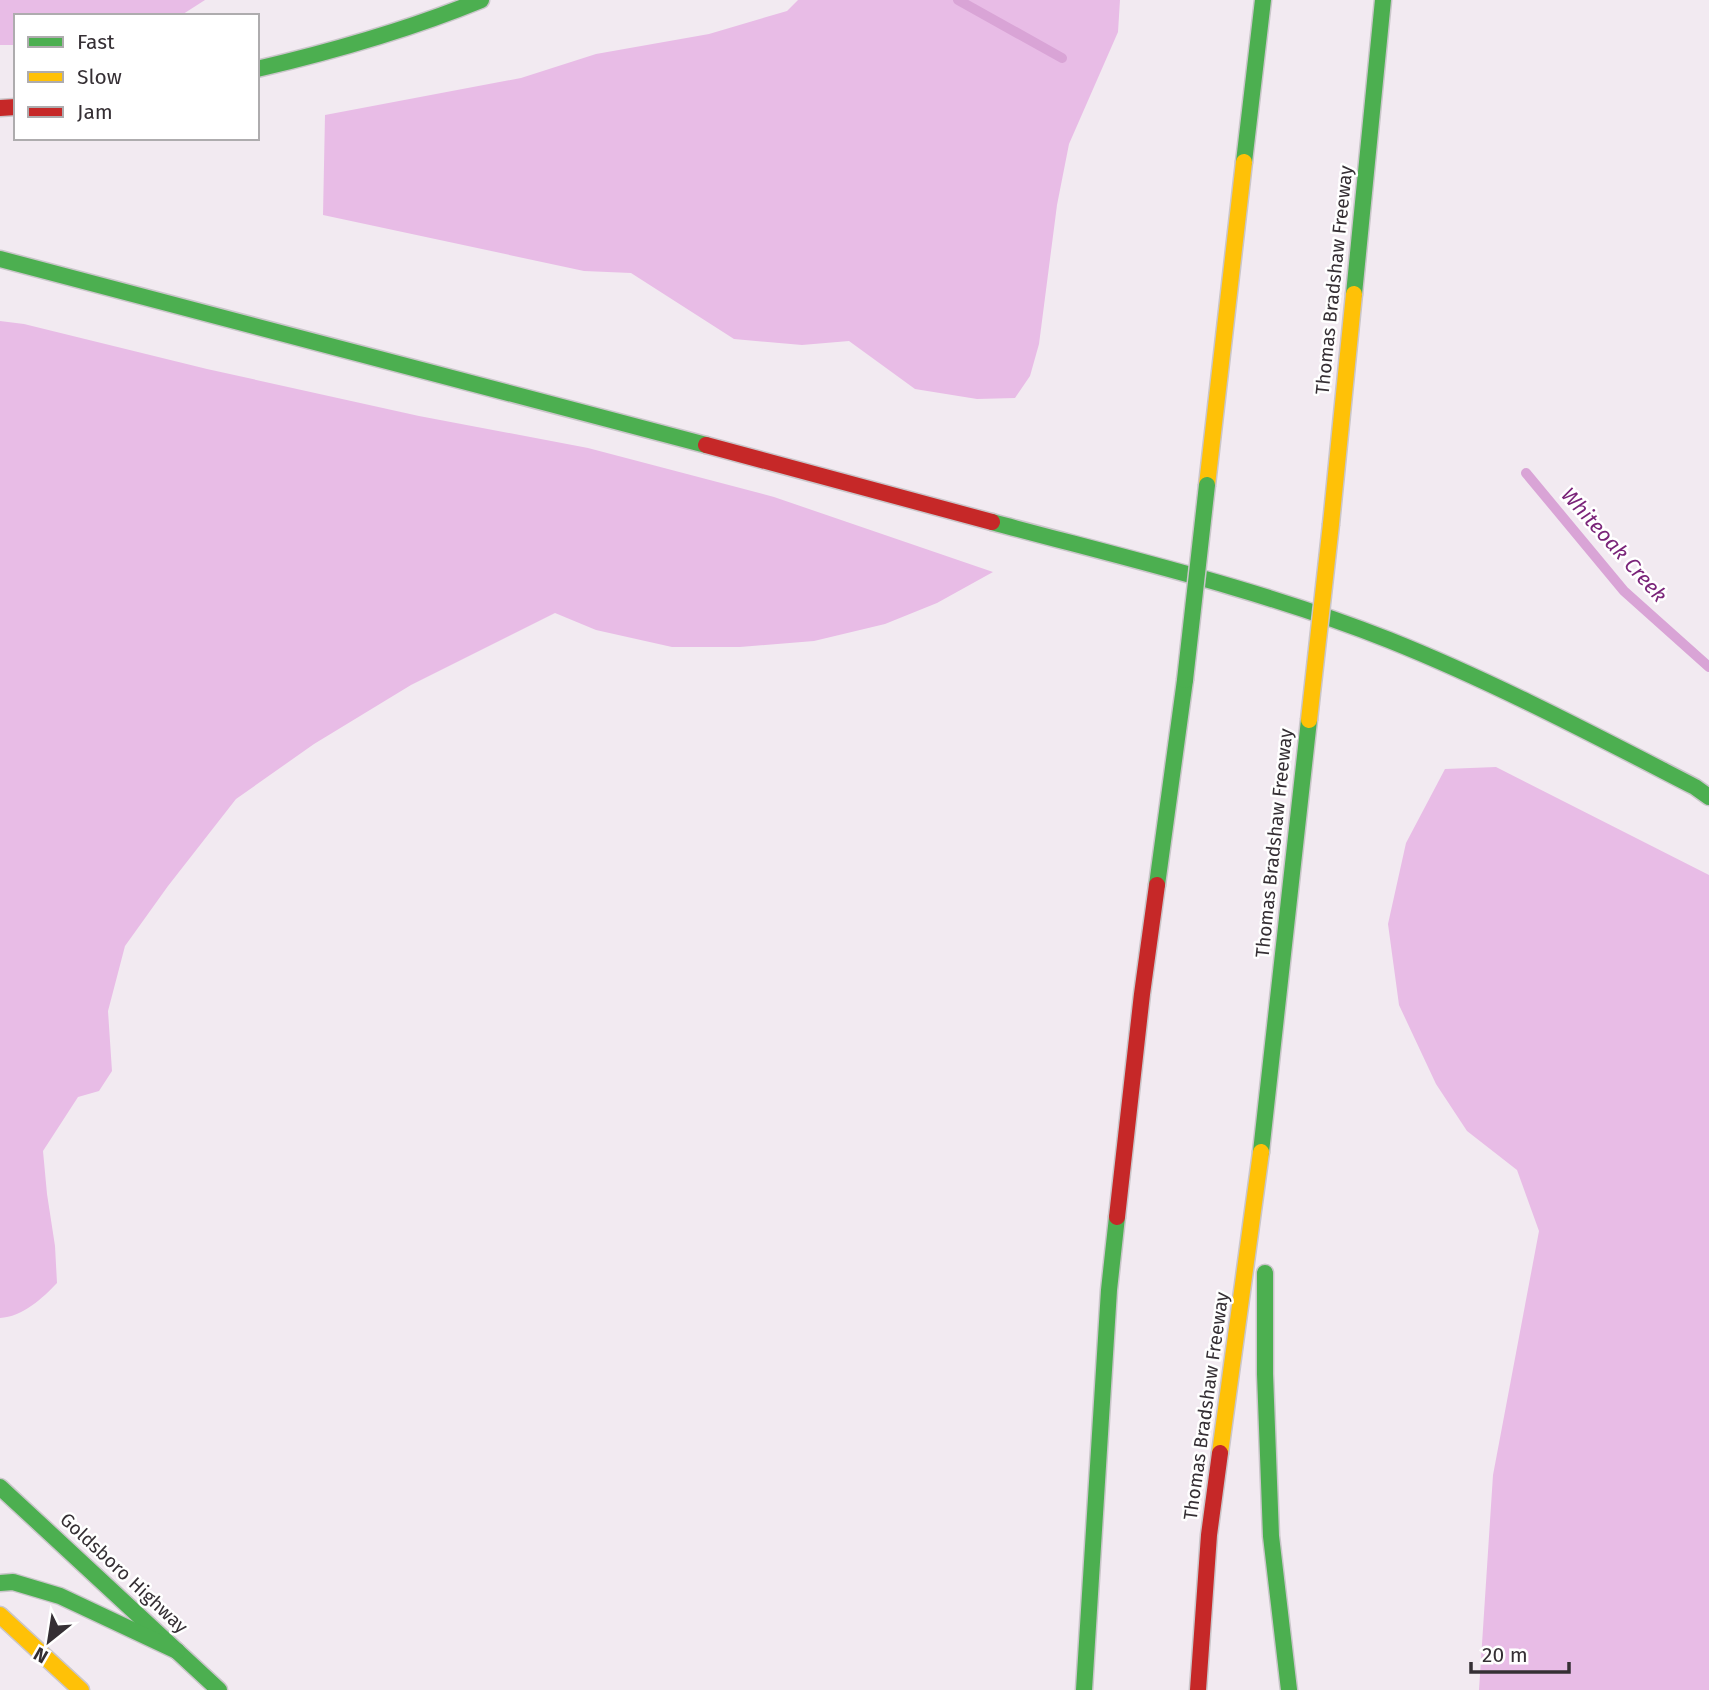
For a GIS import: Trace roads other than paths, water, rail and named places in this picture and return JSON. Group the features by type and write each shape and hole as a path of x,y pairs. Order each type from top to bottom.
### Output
{"main road":[{"path":"259,69 307,58 439,18 481,0"},
{"path":"1084,1690 1109,1290 1142,994 1185,680 1262,0"},
{"name":"Thomas Bradshaw Freeway","path":"1198,1690 1209,1535 1265,1126 1331,524 1383,0"},
{"path":"0,260 602,417 1260,594 1389,640 1536,705 1695,787 1709,797"},
{"path":"1265,1126 1265,1236"},
{"path":"1265,1264 1265,1374 1271,1536 1289,1690"},
{"name":"Goldsboro Highway","path":"0,1487 219,1690"},
{"path":"0,1583 13,1583 61,1596 177,1651"},
{"path":"0,1615 81,1690"}],"waterway":[{"name":"Whiteoak Creek","path":"958,0 1062,58"},
{"name":"Whiteoak Creek","path":"1526,473 1624,591 1709,667"}]}
